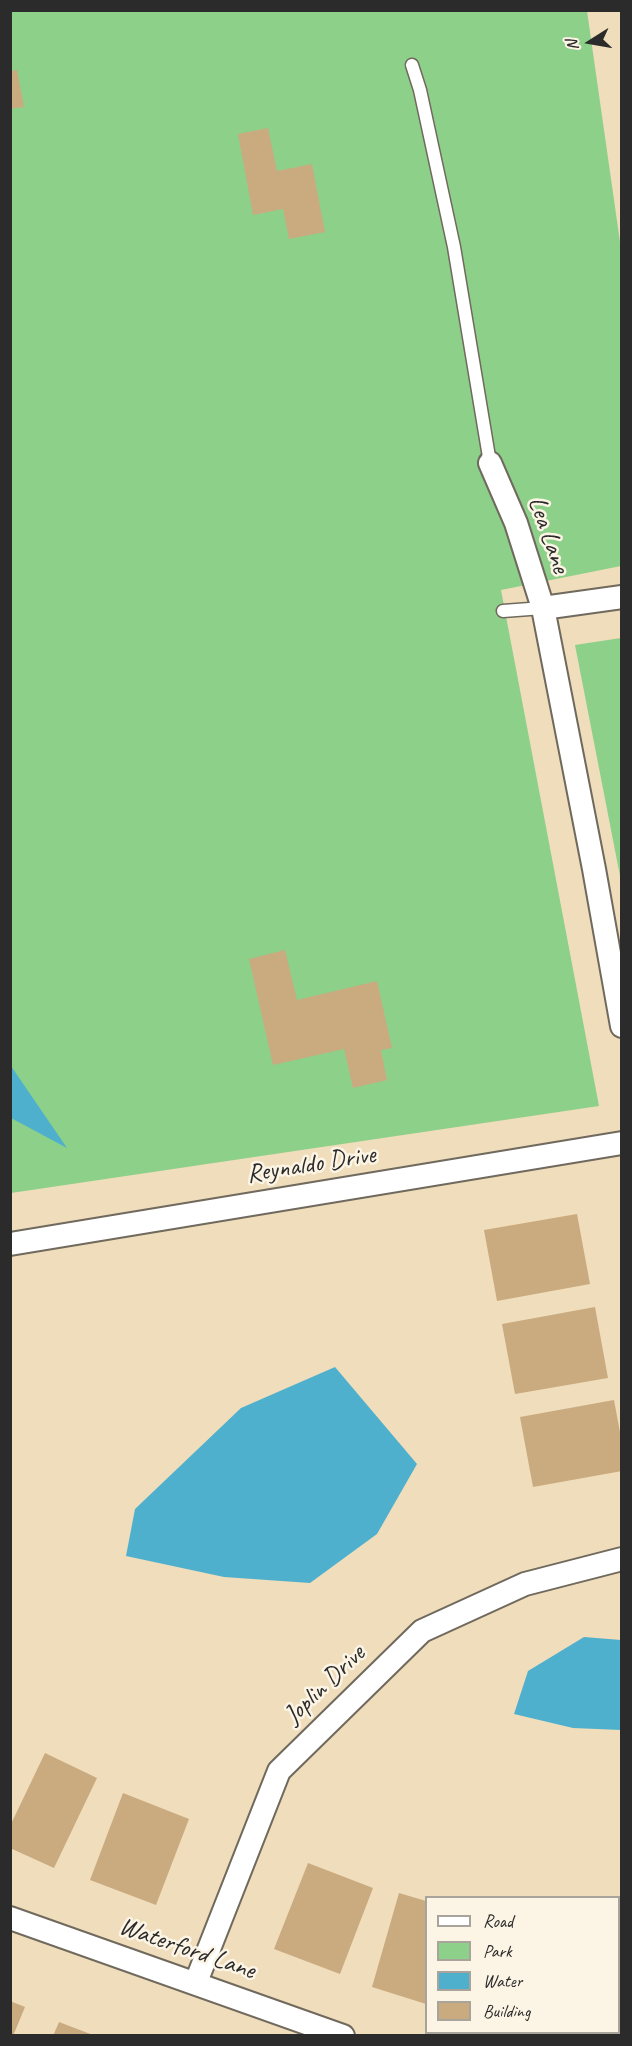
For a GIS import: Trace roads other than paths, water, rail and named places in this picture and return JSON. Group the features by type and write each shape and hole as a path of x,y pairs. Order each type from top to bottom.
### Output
{"street":[{"name":"Lea Lane","path":"490,463 516,524 543,608 594,869 621,1026"},
{"path":"543,608 621,597"},
{"name":"Reynaldo Drive","path":"10,1244 621,1143"},
{"name":"Joplin Drive","path":"196,1982 279,1771 422,1631 525,1584 621,1559"},
{"name":"Waterford Lane","path":"10,1918 196,1982 343,2036"}],"lane":[{"name":"Lea Lane","path":"412,65 420,90 454,247 490,463"},
{"path":"503,611 543,608"}],"water":[{"path":"11,1066 67,1148 11,1118"},
{"path":"335,1367 417,1464 377,1534 310,1583 224,1577 126,1556 135,1509 241,1408"},
{"path":"584,1637 621,1640 621,1730 573,1728 514,1714 528,1671"}]}
